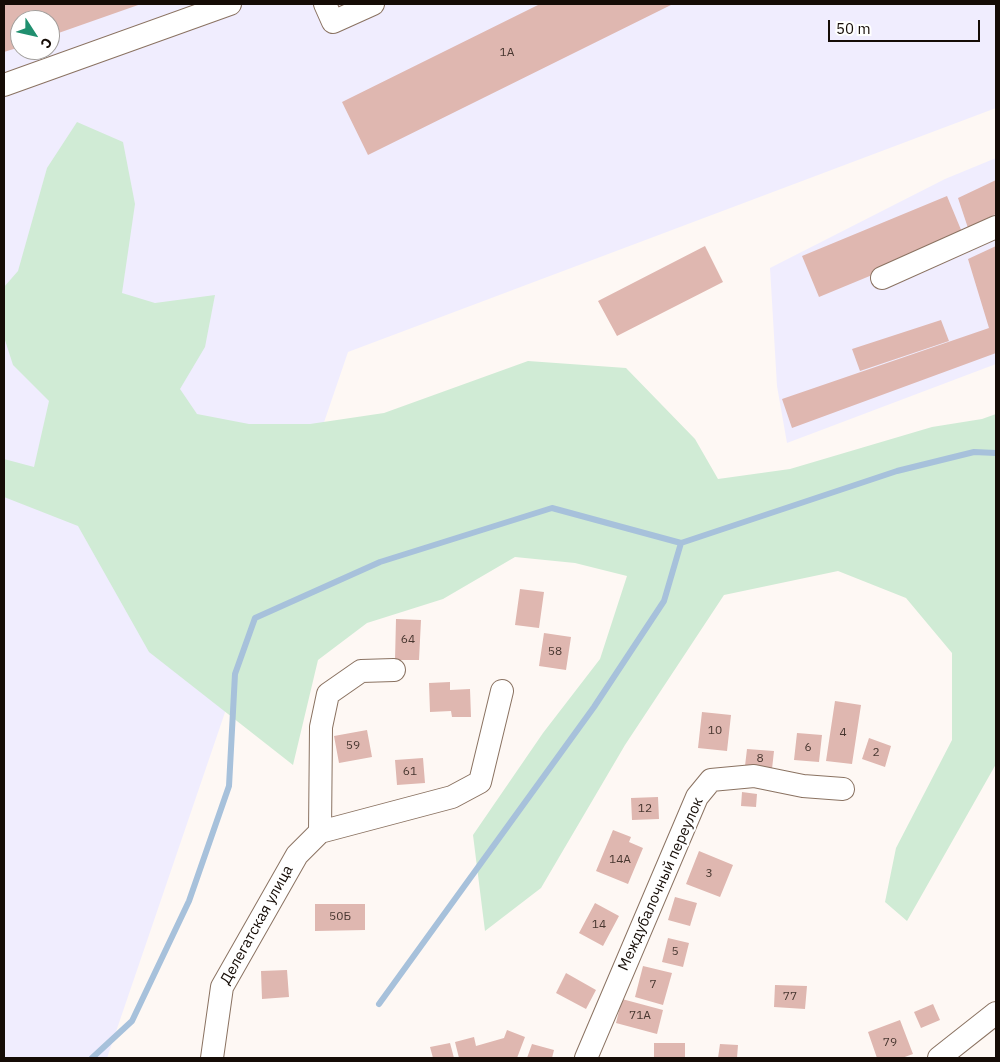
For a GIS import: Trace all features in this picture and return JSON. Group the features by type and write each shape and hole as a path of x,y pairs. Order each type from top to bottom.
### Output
{"street":[{"path":"4,85 230,4"},
{"path":"325,4 333,22 373,4"},
{"path":"882,278 996,227"},
{"path":"394,670 361,671 328,694 321,727 320,832 452,798 480,782 502,690"},
{"name":"Междубалочный переулок","path":"586,1058 696,797 711,780 754,776 803,786 843,789"},
{"name":"Делегатская улица","path":"212,1058 222,987 297,855 320,832"},
{"path":"939,1058 996,1013"}],"shaded area":[{"path":"4,4 996,4 996,108 348,352 107,1058 4,1058"},
{"path":"996,158 996,364 787,443 777,386 770,268 945,179"}],"green space":[{"path":"77,122 123,142 135,204 122,293 155,303 215,295 205,347 180,389 197,414 249,424 310,424 384,413 528,361 626,368 695,439 718,479 790,469 932,427 982,419 996,414 996,764 907,921 885,902 896,848 952,740 952,653 906,598 838,571 724,595 625,745 541,888 485,931 473,835 543,733 600,659 627,576 575,563 515,557 443,599 367,623 318,660 293,765 149,652 78,526 4,497 4,459 34,467 49,401 13,365 4,337 4,287 18,271 47,168"}],"building":[{"path":"4,4 141,4 60,32 60,10 10,10 10,50 4,52"},
{"path":"540,4 673,4 368,155 342,102"},
{"path":"996,180 996,214 968,228 958,198"},
{"path":"947,196 964,237 819,297 802,256"},
{"path":"705,246 723,282 617,336 598,301"},
{"path":"996,246 996,353 792,428 782,399 989,328 968,259"},
{"path":"941,320 949,341 860,371 852,349"},
{"path":"520,589 544,592 539,628 515,625"},
{"path":"396,619 421,620 419,660 395,660"},
{"path":"544,633 571,637 566,670 539,666"},
{"path":"450,682 450,690 470,689 471,717 452,717 451,711 430,712 429,683"},
{"path":"835,701 861,705 852,764 826,761"},
{"path":"702,712 731,715 727,751 698,748"},
{"path":"367,730 372,757 339,763 334,736"},
{"path":"797,733 822,735 819,762 794,760"},
{"path":"869,738 891,746 885,767 862,759"},
{"path":"747,749 774,751 772,769 745,766"},
{"path":"423,758 425,783 397,785 395,760"},
{"path":"742,792 757,794 756,807 741,806"},
{"path":"658,797 659,819 632,820 631,798"},
{"path":"613,830 631,837 629,842 643,848 628,884 596,871"},
{"path":"699,851 733,865 720,897 686,884"},
{"path":"675,897 697,903 690,926 668,920"},
{"path":"595,903 619,916 603,946 579,933"},
{"path":"315,904 365,904 365,930 315,931"},
{"path":"668,938 689,943 683,967 662,962"},
{"path":"643,966 672,973 663,1005 635,997"},
{"path":"287,970 289,997 262,999 261,971"},
{"path":"566,973 596,990 586,1009 556,993"},
{"path":"775,985 807,986 805,1009 774,1007"},
{"path":"622,999 663,1010 657,1034 616,1023"},
{"path":"933,1004 940,1020 921,1028 914,1012"},
{"path":"900,1020 913,1054 902,1058 877,1058 868,1032"},
{"path":"507,1030 525,1037 517,1058 459,1058 455,1042 474,1037 476,1046 504,1038"},
{"path":"450,1043 454,1058 433,1058 430,1047"},
{"path":"654,1043 685,1043 685,1058 654,1058"},
{"path":"532,1044 554,1050 552,1058 527,1058"},
{"path":"720,1044 738,1045 737,1058 718,1058"}],"waterway":[{"path":"379,1004 594,707 664,601 681,543 897,471 974,452 996,453"},
{"path":"92,1058 132,1021 189,901 229,786 235,674 255,618 380,562 552,508 681,543"}]}
